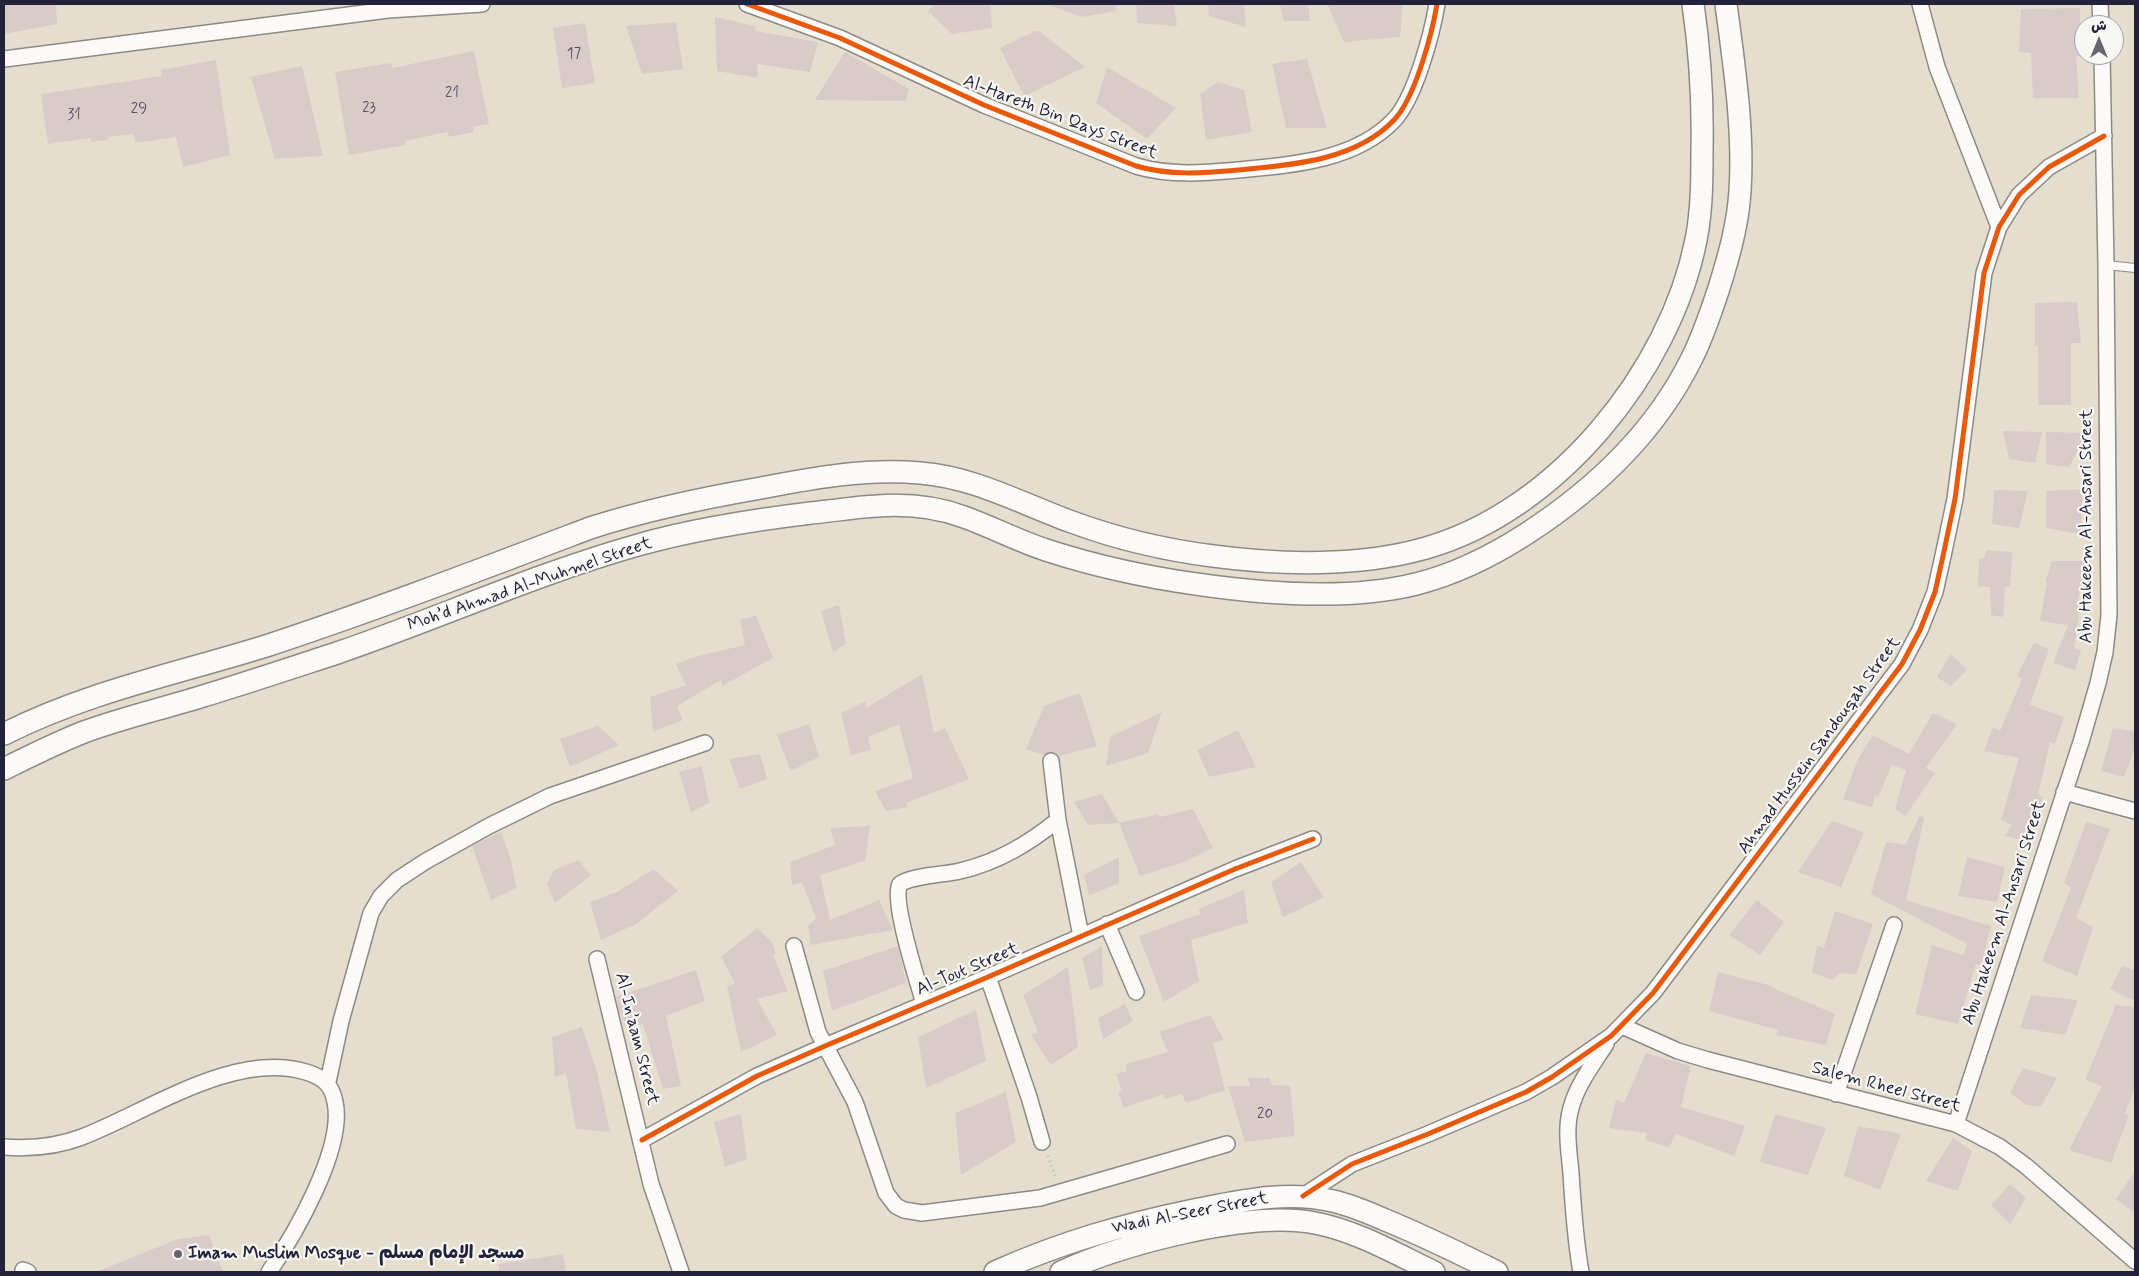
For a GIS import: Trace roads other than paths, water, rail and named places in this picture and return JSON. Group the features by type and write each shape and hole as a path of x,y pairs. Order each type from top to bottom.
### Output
{"main road":[{"name":"Moh’d Ahmad Al-Muhmel Street","path":"4,734 60,709 106,692 250,651 342,621 590,528 672,504 808,479 868,472 926,473 977,485 1075,523 1149,546 1252,560 1302,562 1360,559 1425,548 1450,540 1474,529 1515,505 1573,458 1618,406 1651,356 1674,310 1691,262 1701,208 1702,104 1700,53 1694,4"},
{"name":"Moh’d Ahmad Al-Muhmel Street","path":"4,769 85,732 352,648 598,557 676,535 762,519 878,506 923,507 962,515 1025,543 1102,566 1201,584 1270,591 1340,593 1387,590 1431,580 1464,568 1535,528 1595,482 1640,436 1659,412 1691,359 1704,330 1724,273 1733,236 1740,192 1740,138 1726,4"},
{"path":"1299,1221 1303,1196"},
{"name":"Wadi Al-Seer Street","path":"995,1272 1026,1258 1106,1230 1241,1200 1303,1196 1333,1201 1378,1217 1497,1272"},
{"name":"Wadi Al-Seer Street","path":"1061,1272 1100,1257 1183,1234 1241,1224 1299,1221 1327,1226 1369,1241 1434,1272"}],"street":[{"path":"4,59 389,7 482,4"},
{"name":"Al-Hareth Bin Qays Street","path":"747,4 840,38 984,105 1136,166 1152,171 1190,173 1302,163 1349,149 1368,141 1395,120 1405,104 1425,51 1437,4"},
{"path":"1920,4 1937,67 1999,226"},
{"name":"Abu Hakeem Al-Ansari Street","path":"1956,1124 2064,792 2098,682 2105,652 2109,615 2102,65"},
{"name":"Ahmad Hussein Sandouqah Street","path":"1581,1272 1576,1243 1568,1134 1569,1114 1574,1098 1585,1076 1616,1031 1653,993 1902,664 1920,630 1935,592 1956,498 1984,273 1999,226 2019,195 2049,167 2104,136"},
{"path":"269,1272 294,1234 311,1199 332,1143 336,1104 328,1082 343,1012 371,913 381,896 397,880 426,861 489,826 550,796 705,743"},
{"path":"1051,761 1058,820 1081,936"},
{"path":"2064,792 2135,811"},
{"path":"924,1004 900,916 897,892 900,884 908,880 958,872 998,859 1019,848 1058,820"},
{"name":"Al-Tout Street","path":"642,1140 750,1080 824,1046 1235,869 1313,839"},
{"path":"1107,924 1136,992"},
{"path":"1836,1094 1894,926"},
{"path":"794,946 811,1012 824,1046 855,1102 886,1194 896,1206 913,1212 928,1212 1009,1203 1060,1193 1227,1144"},
{"name":"Al-In’aam Street","path":"597,959 661,1218 681,1272"},
{"path":"988,977 1042,1142"},
{"name":"Ahmad Hussein Sandouqah Street","path":"1303,1196 1352,1164 1526,1092 1552,1077 1616,1031"},
{"name":"Salem Rheel Street","path":"1616,1031 1678,1052 1956,1124 2000,1147 2026,1166 2135,1261"},
{"path":"4,1147 41,1148 82,1137 208,1081 241,1071 276,1066 296,1068 328,1082"}],"lane":[{"path":"2106,265 2135,268"}],"place":[{"name":"Imam Muslim Mosque - مسجد الإمام مسلم","path":"178,1254"}]}
